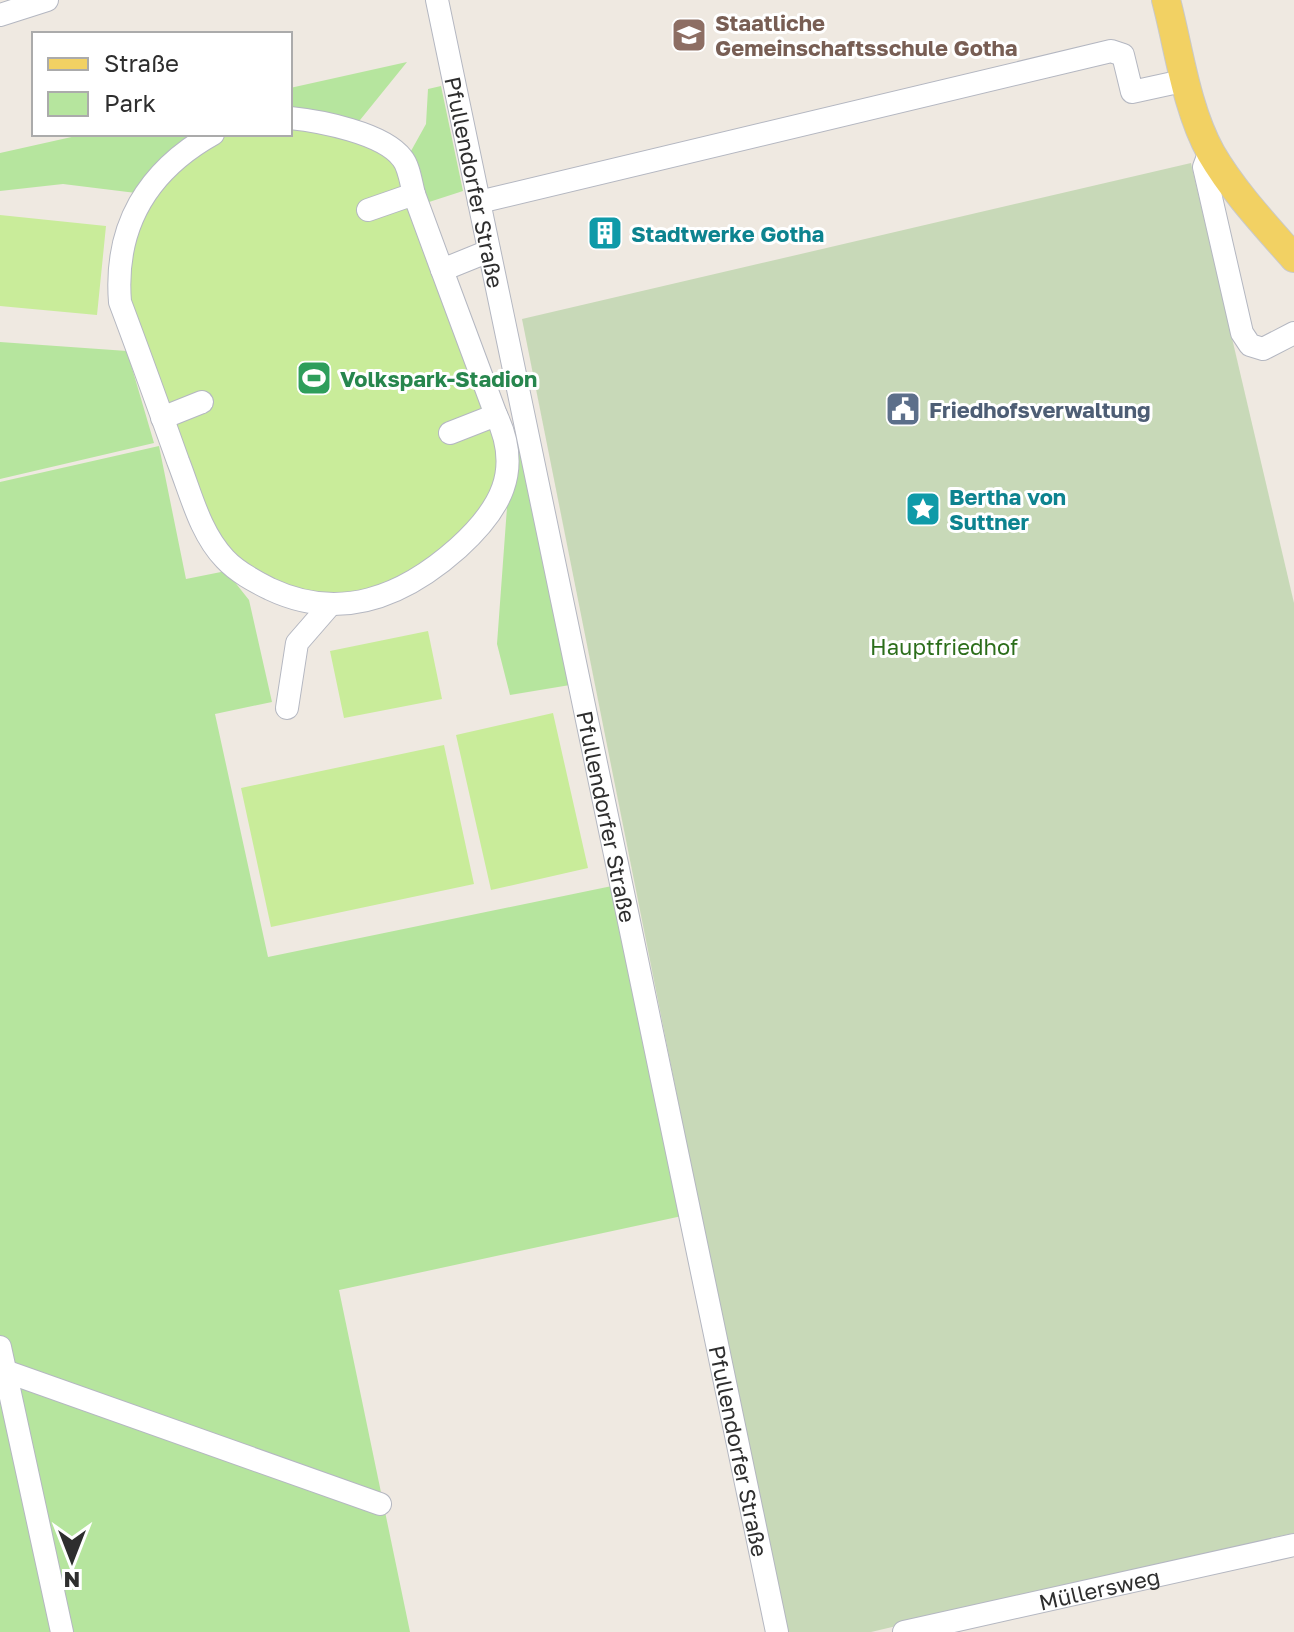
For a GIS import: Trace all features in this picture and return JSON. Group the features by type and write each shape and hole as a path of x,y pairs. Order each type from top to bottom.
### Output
{"main road":[{"path":"1166,0 1210,151 1236,190 1294,258"}],"street":[{"path":"0,15 47,0"},
{"name":"Pfullendorfer Straße","path":"437,0 777,1632"},
{"path":"479,202 1111,51 1123,55 1132,92 1187,80"},
{"path":"210,136 155,181 127,223 120,249 120,302 207,536 240,571 302,602 330,605 366,600 413,583 440,564 486,523 504,488 505,433 403,159 391,148 354,132 292,118"},
{"path":"1210,151 1204,167 1242,333 1250,345 1263,349 1294,333"},
{"path":"368,210 414,194"},
{"path":"442,270 489,251"},
{"path":"162,418 202,402"},
{"path":"450,433 496,415"},
{"path":"302,602 306,630"},
{"path":"287,708 297,643 330,605"},
{"path":"0,1347 62,1632"},
{"path":"5,1371 380,1504"},
{"name":"Müllersweg","path":"904,1632 1294,1545"}],"green space":[{"path":"407,62 356,125 292,112 292,88"},
{"path":"441,86 463,191 426,203 411,151 426,124 428,89"},
{"name":"Volkspark-Stadion","path":"292,125 391,151 502,454 493,494 452,544 396,583 334,596 282,587 223,552 129,317 124,257 159,186 210,144 225,136 292,136"},
{"path":"76,136 199,136 136,193 63,184 0,191 0,153"},
{"name":"Hauptfriedhof","path":"1191,163 1294,603 1294,1533 871,1632 784,1632 522,319"},
{"path":"0,215 106,226 97,315 0,306"},
{"path":"0,342 127,351 154,443 0,479"},
{"path":"519,437 570,685 510,695 497,644 512,439"},
{"path":"159,446 186,579 226,571 249,600 272,702 215,714 268,957 612,886 682,1216 339,1290 410,1632 0,1632 0,482"},
{"path":"428,631 442,699 344,718 330,651"},
{"path":"553,713 588,868 491,890 456,735"},
{"path":"444,745 474,884 271,927 241,788"}],"place":[{"name":"Staatliche Gemeinschaftsschule Gotha","path":"689,35"},
{"name":"Stadtwerke Gotha","path":"605,233"},
{"name":"Volkspark-Stadion","path":"314,378"},
{"name":"Friedhofsverwaltung","path":"903,409"},
{"name":"Bertha von Suttner","path":"923,509"}]}
